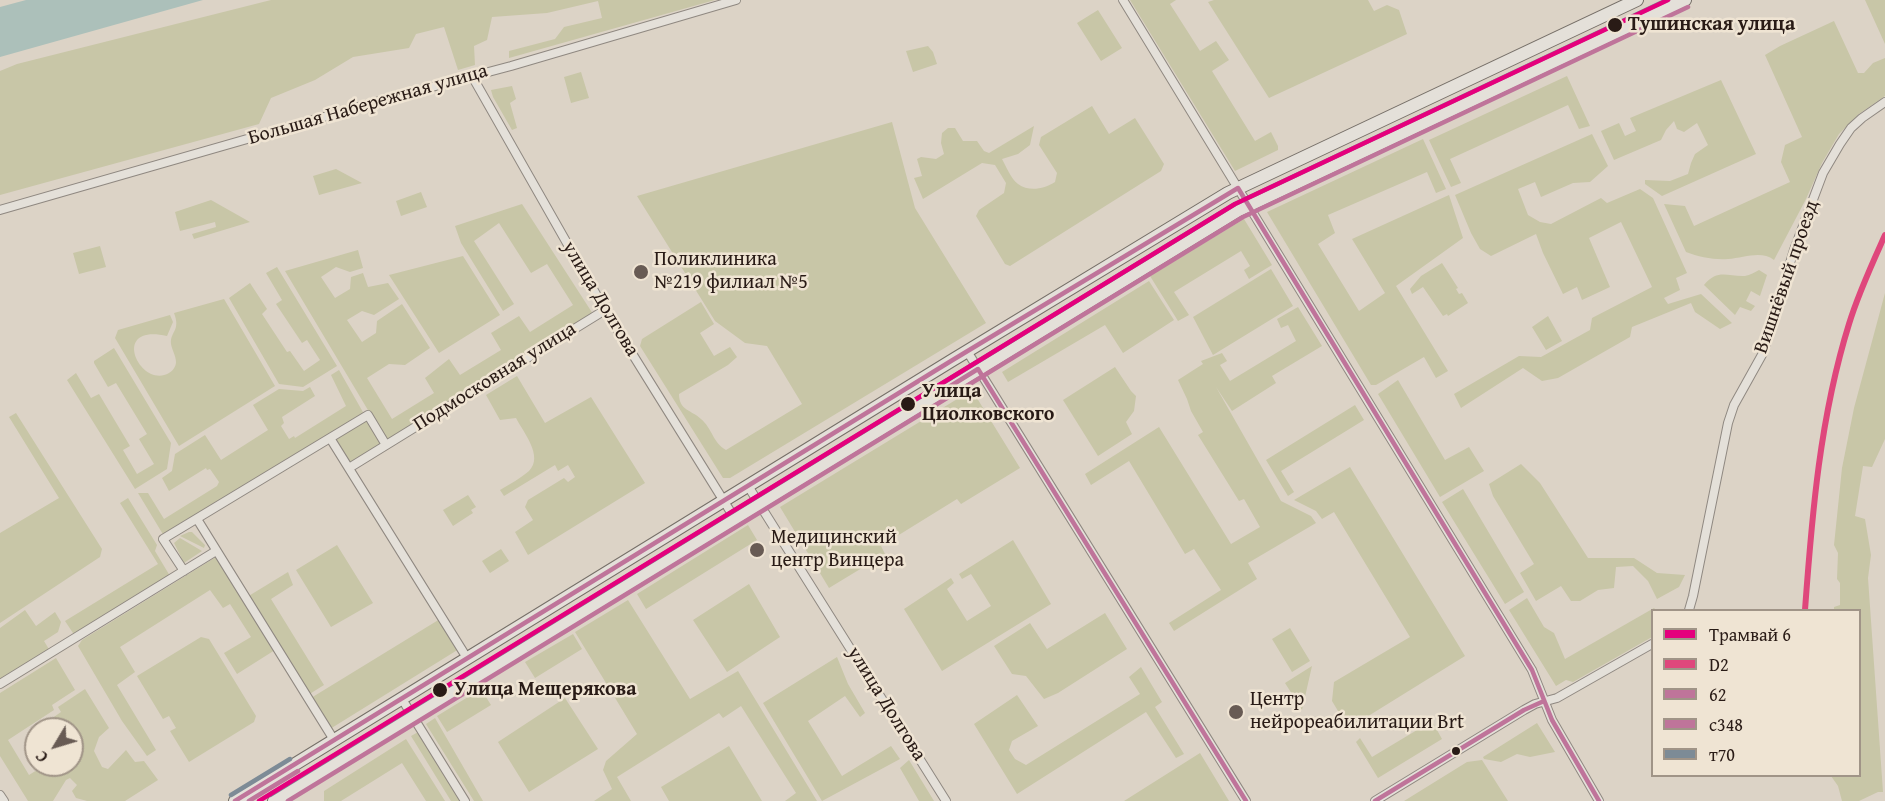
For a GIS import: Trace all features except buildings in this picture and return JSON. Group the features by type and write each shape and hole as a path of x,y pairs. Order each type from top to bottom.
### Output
{"main road":[{"path":"235,801 967,351 1238,188 1637,0"},
{"path":"274,801 1248,205 1685,0"}],"street":[{"name":"Большая Набережная улица","path":"0,210 736,0"},
{"path":"1123,0 1532,670 1554,723 1599,801"},
{"name":"улица Долгова","path":"472,76 605,310 735,519"},
{"name":"Вишнёвый проезд","path":"1689,609 1728,423 1734,405 1763,353 1806,217 1823,173 1840,144 1862,118 1885,102"},
{"name":"Подмосковная улица","path":"349,468 605,310"},
{"path":"967,351 1246,801"},
{"path":"184,571 163,538 368,415 386,445"},
{"path":"330,438 467,658"},
{"name":"улица Долгова","path":"748,486 946,801"},
{"path":"196,519 334,740"},
{"path":"0,684 216,550"},
{"path":"1375,801 1524,710 1557,698 1651,645"},
{"path":"402,699 465,801"},
{"path":"0,795 4,801"}],"shaded area":[{"path":"271,0 715,0 509,58 509,51 555,39 564,27 602,18 598,1 547,13 492,17 487,40 474,46 475,65 458,70 444,27 416,34 409,48 353,57 315,80 271,98 259,124 0,195 0,71 17,64"},
{"path":"1130,0 1176,0 1170,4 1200,51 1216,41 1229,60 1212,71 1255,141 1271,132 1278,150 1235,171"},
{"path":"1214,0 1368,0 1374,11 1387,5 1399,10 1407,34 1269,98 1208,2"},
{"path":"1865,0 1885,0 1885,44"},
{"path":"1098,10 1122,48 1101,61 1077,23"},
{"path":"1834,21 1858,73 1864,73 1873,63 1885,58 1885,96 1859,114 1839,134 1822,163 1774,260 1764,255 1712,259 1686,252 1664,204 1685,206 1694,226 1790,182 1781,162 1785,145 1802,137 1765,55"},
{"path":"928,46 937,64 913,72 906,51"},
{"path":"581,72 589,98 571,103 564,77"},
{"path":"1567,76 1590,126 1579,129 1568,105 1450,159 1461,183 1451,187 1429,140"},
{"path":"1721,80 1756,154 1662,196 1645,184 1645,180 1670,181 1688,174 1695,154 1708,145 1697,123 1684,132 1677,129 1674,121 1661,140 1614,160 1601,131 1619,123 1625,136 1636,131 1630,118"},
{"path":"512,86 516,99 510,103 517,128 512,130 491,90"},
{"path":"1092,106 1109,134 1135,118 1164,164 1161,171 1010,266 1005,264 976,216 979,210 1004,193 1006,183 995,165 982,163 923,199 914,178 922,176 917,159 921,157 936,159 944,154 941,143 942,133 948,128 955,128 963,141 977,141 984,151 989,153 1034,126 1030,145 1018,154 1002,159 1015,182 1027,188 1036,189 1055,182 1057,173 1039,145 1041,137"},
{"path":"892,122 915,208 986,323 730,478 723,478 640,346 642,339 701,302 714,324 700,333 714,356 730,347 737,357 728,365 679,394 680,400 684,407 705,423 718,443 726,450 802,404 767,346 745,343 715,321 637,196"},
{"path":"1592,134 1608,166 1590,182 1573,183 1541,197 1535,182 1518,189 1528,215 1540,222 1551,224 1601,198 1607,203 1640,189 1653,198 1687,273 1676,278 1680,290 1664,298 1668,304 1701,294 1732,323 1720,329 1695,312 1691,303 1632,327 1630,337 1558,378 1542,381 1523,368 1461,408 1454,394 1519,356 1541,357 1590,330 1592,318 1652,287 1621,222 1589,238 1610,287 1582,300 1577,287 1563,294 1536,234 1491,256 1480,249 1455,195"},
{"path":"1423,139 1446,189 1436,193 1427,172 1328,215 1335,233 1318,244 1359,311 1385,293 1352,239 1449,195 1463,238 1396,286 1448,371 1436,378 1424,357 1376,385 1371,385 1267,212"},
{"path":"336,169 362,183 319,195 313,176"},
{"path":"421,192 427,207 401,216 396,201"},
{"path":"211,200 250,222 194,239 192,234 216,227 215,222 180,231 175,212"},
{"path":"522,204 593,314 387,442 285,271 358,250 363,268 350,272 336,267 321,277 335,298 350,289 351,277 363,273 368,287 388,283 399,299 374,315 362,311 347,320 362,342 376,333 377,321 402,304 430,348 405,365 389,364 367,378 392,419 434,393 425,378 449,359 460,375 501,350 491,333 519,316 530,332 573,305 547,264 531,273 499,223 474,241 514,304 503,311 461,243 455,226"},
{"path":"1244,219 1272,265 1249,279 1244,270 1250,266 1241,251 1174,292 1189,315 1178,321 1150,276"},
{"path":"100,246 106,267 79,274 73,253"},
{"path":"463,256 500,315 439,353 389,275"},
{"path":"1442,263 1458,288 1456,289 1459,294 1462,293 1468,303 1448,316 1447,314 1443,316 1423,287 1412,294 1410,289 1421,276"},
{"path":"277,267 337,366 303,387 279,384 229,298 250,283 267,309 262,314 287,352 290,351 304,371 320,360 307,340 302,343 276,304 282,300 266,273"},
{"path":"1271,269 1293,306 1213,355 1193,317"},
{"path":"1759,270 1767,275 1760,296 1751,291 1746,301 1755,306 1751,311 1740,307 1735,315 1704,285 1719,275 1745,276"},
{"path":"1149,281 1174,320 1123,353 1105,325 1008,382 1002,372"},
{"path":"1885,293 1885,439 1872,467 1863,466 1855,516 1865,519 1871,555 1868,578 1883,792 1859,801 1842,801 1838,786 1832,777 1861,777 1861,609 1834,609 1840,605 1840,583 1837,579 1838,553 1834,545 1842,468 1854,408"},
{"path":"224,299 275,386 179,446 115,338 118,330 170,315 173,322 167,336 149,335 138,339 134,346 135,356 149,373 158,376 169,373 176,362 171,344 176,327 174,313"},
{"path":"1298,307 1322,346 1272,376 1276,383 1232,411 1216,387 1281,501 1311,516 1316,523 1248,563 1257,579 1174,631 1169,623 1221,590 1194,549 1185,554 1129,461 1091,485 1085,474 1159,427 1231,544 1260,527 1244,499 1239,501 1198,435 1203,432 1178,380 1203,364 1201,361 1222,353 1227,361 1220,365 1230,381 1296,341 1288,325 1281,328 1277,319"},
{"path":"1548,316 1562,341 1546,350 1532,327"},
{"path":"114,348 171,443 167,469 135,489 67,380 76,373 91,398 99,394 130,446 123,450 137,474 154,464 139,439 147,434 116,383 108,387 94,363"},
{"path":"1115,367 1136,396 1134,411 1126,422 1132,434 1098,456 1063,400"},
{"path":"339,370 364,414 164,536 138,493 148,493 164,519 217,486 219,482 210,469 206,468 169,491 162,478 172,471 175,454 205,435 221,460 268,430 253,405 279,389 303,391 310,387 315,396 282,417 284,423 281,426 289,439 294,436 295,438 346,406 331,375"},
{"path":"517,376 545,423 591,397 645,483 528,555 515,532 533,520 525,507 528,500 564,478 568,482 575,477 568,465 558,471 555,465 504,496 500,490 519,479 533,465 531,444 516,418 500,420 486,395"},
{"path":"1398,380 1445,460 1469,447 1484,471 1440,497 1378,394"},
{"path":"972,390 1020,468 961,504 957,499 881,546 885,554 829,588 780,507"},
{"path":"1355,405 1364,420 1281,471 1294,492 1288,496 1266,460"},
{"path":"16,413 102,549 100,557 0,623 0,533 59,498 9,417"},
{"path":"367,419 382,445 350,465 334,439"},
{"path":"1521,464 1540,483 1588,558 1634,558 1657,573 1685,575 1679,587 1657,599 1648,581 1633,566 1616,567 1614,588 1598,590 1580,601 1571,601 1561,586 1536,601 1520,573 1534,564 1493,496 1489,484"},
{"path":"1350,467 1465,656 1357,723 1347,726 1332,701 1334,682 1410,637 1334,512 1322,519 1316,511 1294,500"},
{"path":"1463,489 1524,592 1505,604 1442,502"},
{"path":"468,495 476,507 471,510 473,513 453,526 443,510"},
{"path":"128,498 157,545 155,551 170,576 75,636 65,621 158,564 120,503"},
{"path":"748,525 757,540 646,609 637,594"},
{"path":"192,532 205,545 204,548 180,536"},
{"path":"180,538 202,551 184,563 174,543"},
{"path":"1013,540 1051,604 942,671 904,609 951,578 954,583 947,589 967,621 991,606 971,574 962,579 959,574"},
{"path":"337,545 373,603 331,627 296,570"},
{"path":"501,549 509,561 490,573 482,561"},
{"path":"216,557 275,650 237,674 224,653 251,637 230,604 223,608 210,590 120,647 135,672 117,685 156,750 147,756 122,721 78,646 82,640"},
{"path":"288,572 293,585 271,599 324,685 308,695 247,597"},
{"path":"749,584 780,637 727,672 693,620"},
{"path":"1527,598 1544,627 1554,633 1565,659 1651,610 1651,638 1573,682 1566,680 1556,686 1509,610"},
{"path":"628,600 690,699 738,671 817,801 785,801 796,793 741,706 723,718 719,713 617,777 631,801 594,801 612,789 603,770 606,761 637,734 575,632"},
{"path":"25,610 36,626 55,612 61,622 58,632 44,641 50,651 0,681 0,628"},
{"path":"1105,613 1127,649 1058,693 1044,699 1026,676 1012,674 994,646 1030,623 1047,649"},
{"path":"440,619 459,649 330,729 311,698"},
{"path":"1290,628 1310,661 1292,672 1272,639"},
{"path":"573,634 582,649 535,678 525,662"},
{"path":"201,637 209,639 256,716 254,722 189,762 170,731 176,728 169,716 163,719 137,676"},
{"path":"837,657 848,684 865,713 860,717 845,696 808,721 842,776 891,746 900,759 822,801 763,703"},
{"path":"56,658 75,690 52,705 54,710 43,717 24,717 24,730 8,740 24,767 24,777 84,777 84,717 54,717 61,712 58,707 85,689 109,728 99,737 94,751 102,767 108,769 126,750 135,762 144,761 158,780 125,801 87,801 76,798 72,791 77,785 70,778 66,780 53,801 28,801 0,756 0,693"},
{"path":"1312,666 1302,710 1285,683"},
{"path":"1141,667 1162,702 1155,707 1184,754 1176,758 1146,712 1017,794 974,724 1017,695 1038,726 1012,741 1009,750 1015,759 1026,765 1140,694 1129,677"},
{"path":"481,689 491,705 447,732 437,716"},
{"path":"565,698 598,749 529,792 498,742"},
{"path":"435,718 483,801 474,801 426,724"},
{"path":"1432,721 1442,739 1378,778 1356,742 1360,738 1372,757"},
{"path":"1537,723 1555,752 1530,757 1517,754 1501,762 1484,759 1483,757"},
{"path":"420,731 463,801 451,801 411,736"},
{"path":"406,739 445,801 426,801 402,763 341,801 324,801 324,791"},
{"path":"729,746 762,801 669,801 661,787"},
{"path":"1200,753 1229,801 1124,801"},
{"path":"909,760 934,801 919,801 900,768"},
{"path":"1482,760 1508,801 1404,801 1467,762"}],"water":[{"path":"26,0 203,0 0,57 0,7"}],"tram line":[{"name":"6","path":"259,801 1235,204 1668,0"}],"transit line":[{"name":"т70","path":"270,795 1235,204 1667,0"},
{"name":"с348","path":"288,801 1243,217 1688,7"},
{"name":"62","path":"235,801 951,361 1238,188 1532,670 1552,720 1599,801"},
{"name":"D2","path":"1805,609 1814,502 1831,394 1853,313 1885,235"},
{"name":"62","path":"936,395 978,369 1246,801"},
{"name":"62","path":"1375,801 1524,710 1544,701"},
{"name":"т70","path":"231,795 290,759"},
{"name":"с348","path":"249,801 298,771"}],"place":[{"name":"Тушинская улица","path":"1615,25"},
{"name":"Поликлиника №219 филиал №5","path":"641,272"},
{"name":"Улица Циолковского","path":"908,404"},
{"name":"Медицинский центр Винцера","path":"757,550"},
{"name":"Улица Мещерякова","path":"440,690"},
{"name":"Центр нейрореабилитации Brt","path":"1236,712"}]}
